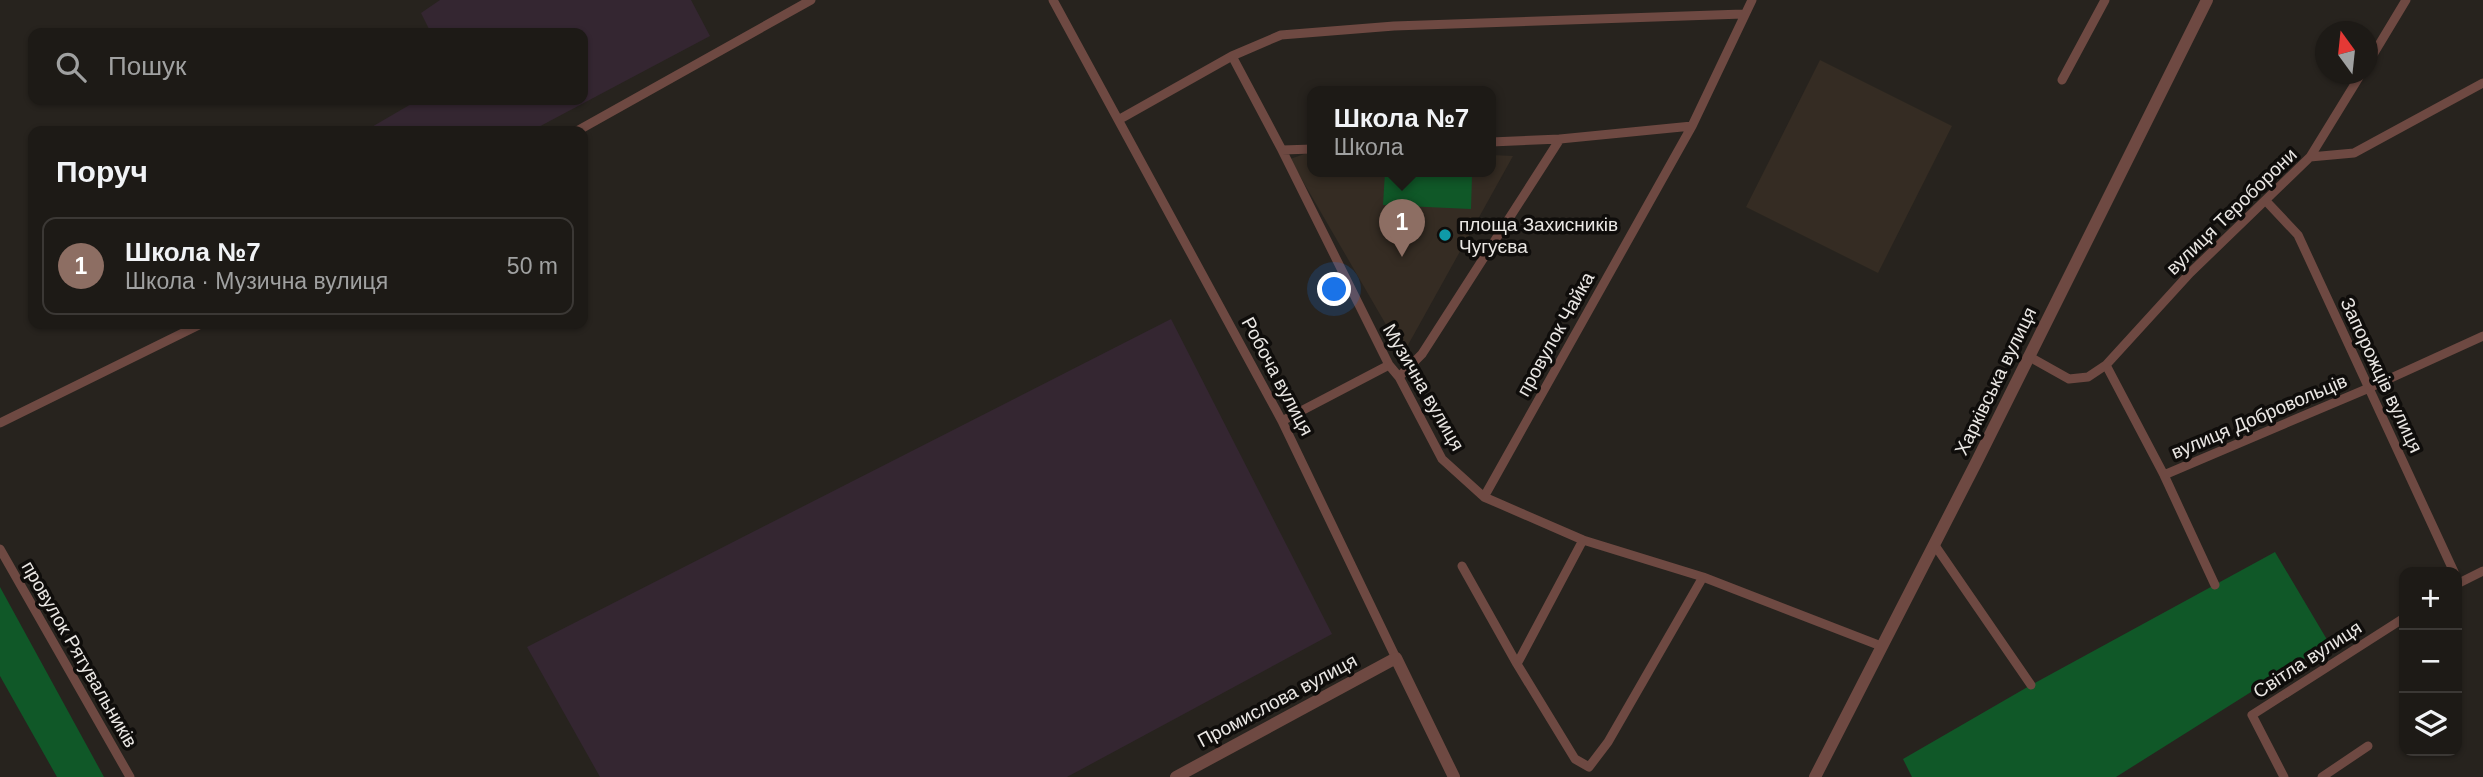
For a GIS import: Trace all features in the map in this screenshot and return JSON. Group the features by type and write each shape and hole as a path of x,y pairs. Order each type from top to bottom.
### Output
{"street":[{"path":"586,126 811,0"},
{"name":"Робоча вулиця","path":"1053,0 1282,421 1454,777"},
{"name":"провулок Чайка","path":"1484,497 1692,126 1743,14 1752,0"},
{"path":"2062,80 2105,0"},
{"name":"Харківська вулиця","path":"1815,777 2207,0"},
{"path":"2378,46 2406,0"},
{"path":"1120,119 1232,56 1281,35 1394,26 1743,14"},
{"name":"Музична вулиця","path":"1232,56 1389,365 1399,377 1442,459 1484,497 1583,540 1703,577 1881,646"},
{"name":"вулиця Тероборони","path":"2028,356 2069,379 2088,377 2106,365 2190,273 2311,157 2354,153 2483,83"},
{"path":"2311,157 2355,84"},
{"path":"1496,142 1560,139 1692,126"},
{"path":"1399,377 1411,368 1422,354 1560,139"},
{"path":"1282,150 1307,149"},
{"name":"Запорожців вулиця","path":"2266,201 2298,235 2452,567"},
{"path":"0,423 191,329"},
{"name":"вулиця Добровольців","path":"2164,475 2369,388 2483,336"},
{"path":"1282,421 1389,365"},
{"path":"2106,365 2164,475 2215,585"},
{"path":"1517,664 1583,540"},
{"path":"1934,544 2031,685"},
{"name":"провулок Рятувальників","path":"0,549 130,777"},
{"path":"1462,566 1575,759 1588,767 1608,742 1703,577"},
{"path":"2462,580 2483,572"},
{"name":"Світла вулиця","path":"2284,777 2252,715 2399,621"},
{"name":"Промислова вулиця","path":"1176,777 1396,658"},
{"path":"2322,777 2368,746"}],"shaded area":[{"path":"440,0 691,0 710,36 588,101 588,28 428,28 421,13"},
{"path":"1820,60 1952,126 1878,273 1746,207"},
{"path":"409,105 580,105 540,126 373,126"},
{"path":"1307,153 1307,177 1496,177 1496,155 1513,156 1403,354 1290,159"},
{"path":"1171,319 1332,634 1067,777 600,777 527,647"}],"green space":[{"path":"1385,177 1472,177 1471,209 1383,205"},
{"path":"2275,552 2329,643 2116,777 1912,777 1903,759 2031,685"},
{"path":"0,587 104,777 57,777 0,676"}],"place":[{"name":"площа Захисників Чугуєва","path":"1445,235"},
{"name":"Школа №7","path":"1402,257"}]}
